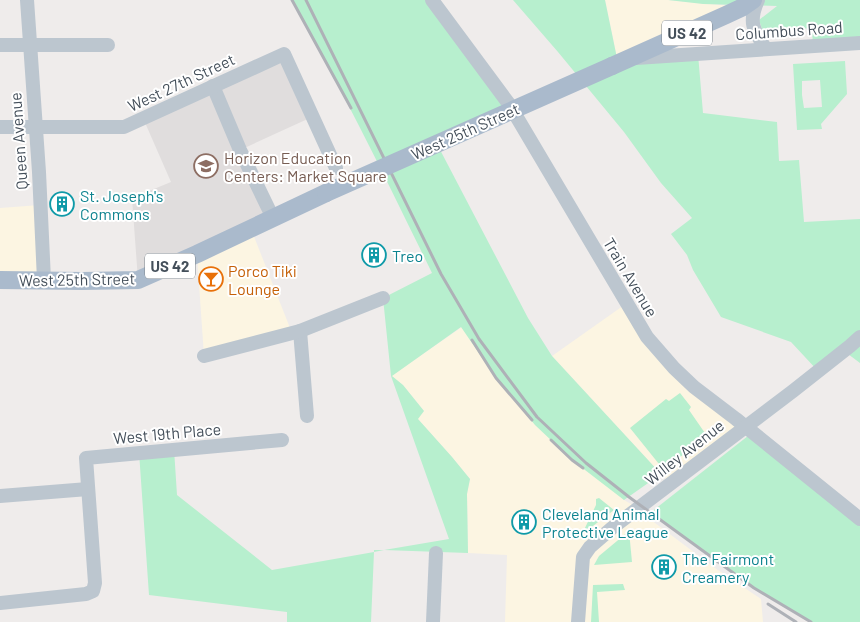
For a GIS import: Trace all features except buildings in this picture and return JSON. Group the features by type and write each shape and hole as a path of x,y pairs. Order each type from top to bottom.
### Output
{"main road":[{"name":"West 25th Street","path":"0,280 138,280 326,193 751,6"}],"street":[{"name":"Queen Avenue","path":"26,0 39,172 44,280"},
{"name":"Train Avenue","path":"432,0 509,104 647,337 674,368 694,386 860,519"},
{"path":"751,6 754,29 766,49"},
{"name":"Columbus Road","path":"630,59 860,43"},
{"path":"0,45 108,45"},
{"name":"West 27th Street","path":"0,126 124,127 284,54 336,168"},
{"path":"213,86 240,150 273,218"},
{"path":"204,356 300,331 383,298"},
{"path":"300,331 307,416"},
{"name":"Willey Avenue","path":"578,622 582,566 585,552 612,528 860,337"},
{"name":"West 19th Place","path":"88,490 86,458 282,440"},
{"path":"0,496 88,490 95,583 93,591 86,594 0,603"},
{"path":"433,622 436,552"}],"shaded area":[{"path":"605,0 668,0 743,7 618,63"},
{"name":"Horizon Education Centers: Market Square","path":"284,54 312,117 240,150 273,218 138,280 132,198 171,182 143,118"},
{"path":"40,205 44,280 0,280 0,208"},
{"path":"251,229 292,333 204,356 197,255"},
{"path":"627,303 647,337 746,426 670,484 552,356"},
{"path":"462,327 496,378 624,500 638,508 715,568 761,599 763,622 505,622 507,555 468,553 467,494 470,479 417,418 424,411 403,385 391,376"}],"green space":[{"path":"292,0 432,0 509,104 437,144 528,318 552,356 661,474 624,500 572,460 535,425 496,378 461,327 392,376 403,385 424,411 418,419 470,479 467,494 468,553 384,550 449,539 391,376 383,298 432,273 346,101"},
{"path":"513,0 605,0 618,63 698,54 703,113 777,122 779,161 799,160 804,222 860,219 860,363 844,351 818,371 791,342 721,317 693,270 687,255 671,234 692,218 661,183 624,132"},
{"path":"668,0 860,0 860,43 813,46 812,28 763,32 759,20 777,6 703,4"},
{"path":"845,61 847,94 821,124 822,129 797,130 793,64","holes":["820,80 822,107 804,108 802,81"]},
{"path":"680,393 691,407 689,410 707,436 663,469 630,428 666,399 669,401"},
{"path":"753,432 860,519 860,622 811,622 754,588 650,513"},
{"path":"174,449 177,495 272,570 374,552 371,622 287,622 287,612 149,595 139,452"},
{"path":"599,498 614,510 585,532 584,530 596,505 596,499"},
{"path":"629,531 632,562 594,565 599,556"},
{"path":"623,584 625,590 597,592 599,622 591,622 593,585"}],"railway":[{"path":"292,0 351,108"},
{"path":"306,0 441,274 479,339 537,417 586,463 629,497 754,588 811,622"},
{"path":"472,340 496,378 532,420"},
{"path":"551,440 583,468"},
{"path":"768,604 796,622"}],"place":[{"name":"Horizon Education Centers: Market Square","path":"206,166"},
{"name":"St. Joseph's Commons","path":"62,204"},
{"name":"Treo","path":"374,255"},
{"name":"Porco Tiki Lounge","path":"211,279"},
{"name":"Cleveland Animal Protective League","path":"524,522"},
{"name":"The Fairmont Creamery","path":"664,567"}]}
